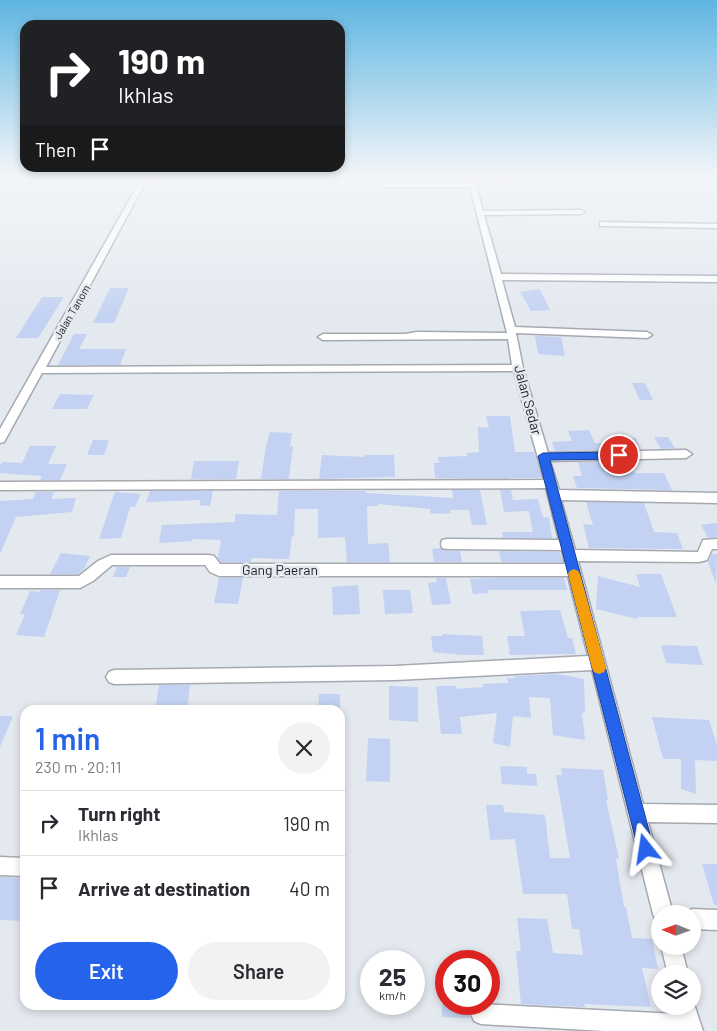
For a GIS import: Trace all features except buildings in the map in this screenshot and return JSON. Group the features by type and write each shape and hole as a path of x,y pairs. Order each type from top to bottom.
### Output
{"street":[{"name":"Jalan Tanom","path":"0,439 121,223"},
{"name":"Jalan Sedar","path":"483,223 512,333 518,368 568,550 661,905"},
{"path":"602,224 717,226"},
{"path":"498,277 717,278"},
{"path":"323,338 512,333 647,335"},
{"path":"38,370 518,368"},
{"path":"543,456 686,454"},
{"path":"0,486 552,490 717,498"},
{"path":"447,544 699,557 702,556 708,544 717,544"},
{"name":"Gang Paeran","path":"0,582 80,582 89,578 105,562 111,560 209,560 219,570 573,570"},
{"path":"114,677 395,673 598,663"},
{"path":"637,813 717,814"},
{"path":"0,866 20,867"},
{"path":"701,919 717,920"},
{"path":"500,1015 689,1021"}],"slow traffic":[{"path":"574,574 599,668"}],"route":[{"path":"619,455 543,456 646,849"}]}
